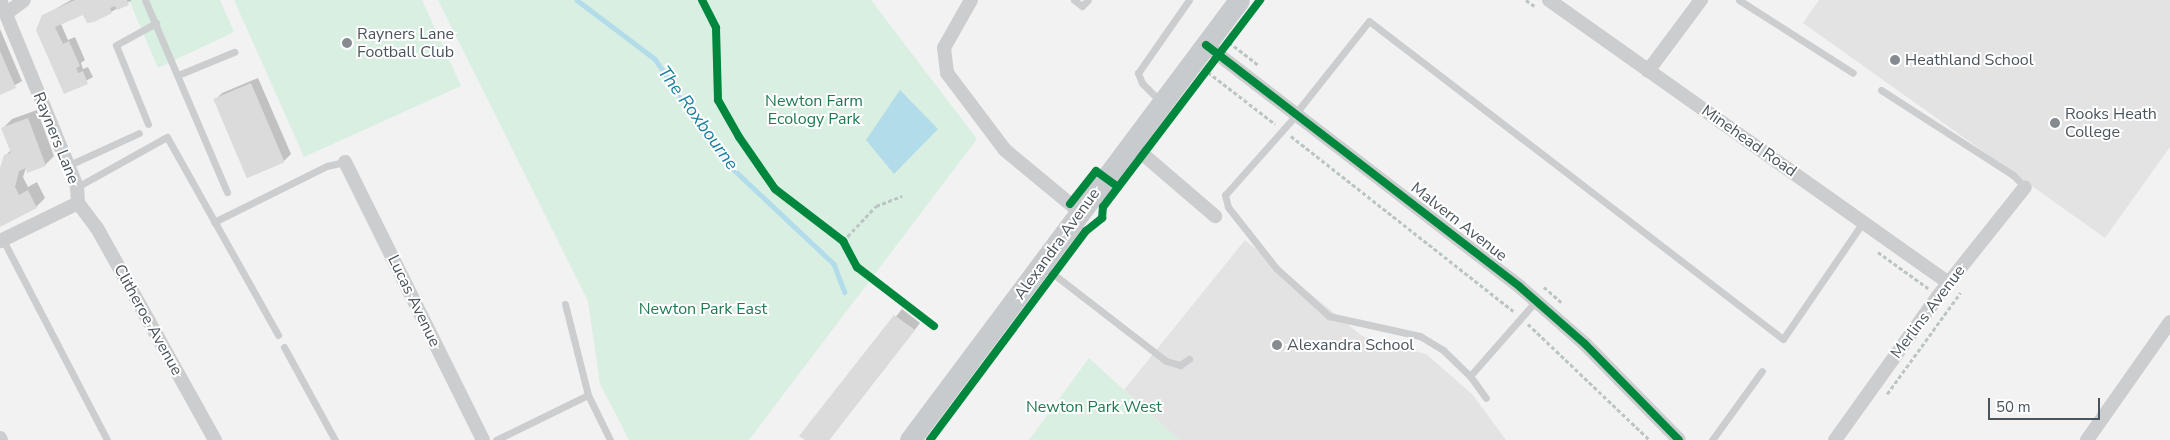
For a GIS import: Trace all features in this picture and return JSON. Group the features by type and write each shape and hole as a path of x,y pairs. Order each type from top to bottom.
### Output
{"main road":[{"name":"Alexandra Avenue","path":"910,440 1042,266 1162,103 1213,50 1240,0"}],"street":[{"name":"Rayners Lane","path":"0,0 7,13 77,187 78,203 1,241"},
{"path":"7,13 24,0"},
{"path":"970,0 944,48 947,73 1006,150 1081,213"},
{"name":"Minehead Road","path":"1549,0 1949,283"},
{"path":"1648,71 1700,0"},
{"name":"Malvern Avenue","path":"1213,50 1536,301 1584,344 1679,440"},
{"path":"1131,144 1215,216"},
{"name":"Lucas Avenue","path":"346,162 481,439"},
{"name":"Merlins Avenue","path":"1835,440 1949,283 2024,188"},
{"name":"Clitheroe Avenue","path":"78,203 97,228 215,440"},
{"path":"2087,440 2170,322"}],"lane":[{"path":"145,0 227,192"},
{"path":"1074,0 1082,6 1088,0"},
{"path":"1162,103 1142,83 1138,72 1189,0"},
{"path":"1739,0 1853,73"},
{"path":"1486,398 1470,376 1443,350 1420,336 1329,316 1276,268 1228,207 1225,195 1283,130 1369,21 1784,339 1864,222"},
{"path":"148,124 116,44 156,23"},
{"path":"178,75 234,52"},
{"path":"1881,90 2013,175 2024,188"},
{"path":"67,166 139,133"},
{"path":"77,187 167,137 278,335"},
{"path":"214,222 327,166 346,162"},
{"path":"1,241 107,440"},
{"path":"1042,266 1166,362 1180,365 1189,359"},
{"path":"1470,376 1536,301"},
{"path":"565,304 588,395 610,440"},
{"path":"284,347 335,440"},
{"path":"1712,440 1762,371"},
{"path":"496,440 588,395"}],"path":[{"path":"1202,80 1208,72 1213,50 1235,35"},
{"path":"1208,72 1521,318 1650,440"},
{"path":"847,252 840,239 876,206 902,196"}],"shaded area":[{"name":"Rooks Heath College","path":"1819,0 2170,0 2170,147 2105,238 1803,23"},
{"name":"Alexandra School","path":"1245,240 1362,336 1426,354 1472,394 1506,440 1179,440 1124,390"}],"green space":[{"path":"129,0 220,0 234,32 158,68"},
{"name":"Rayners Lane Football Club","path":"234,0 422,0 461,86 304,157"},
{"path":"438,0 871,0 977,139 749,440 629,440 600,384 588,301"},
{"name":"Newton Park West","path":"1089,358 1124,390 1179,440 1029,440"}],"water":[{"path":"900,90 938,129 894,174 866,140"}],"building":[{"path":"75,0 127,0 129,5 117,10 115,6 110,8 112,13 94,22 87,23 83,15 55,27 63,44 69,41 80,66 76,68 78,73 83,71 88,84 64,94 36,30 42,15"},
{"path":"0,51 16,88 0,95"},
{"path":"251,83 285,162 247,178 213,99"},
{"path":"28,118 46,166 27,173 26,168 19,171 15,187 19,195 28,190 37,208 0,227 0,168 4,155 11,153 1,128"},
{"path":"894,315 915,330 829,440 805,440 799,436"}],"waterway":[{"name":"The Roxbourne","path":"577,0 655,59 729,165 834,264 845,292"}],"cycle path":[{"path":"702,0 716,28 718,100 739,137 775,189 843,241 857,267 934,326"},
{"path":"930,440 1086,231 1102,218 1103,207 1260,0"},
{"path":"1206,45 1520,287 1585,344 1679,440"},
{"path":"1070,204 1096,171 1118,187"}],"place":[{"name":"Rayners Lane Football Club","path":"347,43"},
{"name":"Heathland School","path":"1895,60"},
{"name":"Rooks Heath College","path":"2055,123"},
{"name":"Alexandra School","path":"1277,345"}],"park label":[{"name":"Newton Farm Ecology Park","path":"814,110"},
{"name":"Newton Park East","path":"703,309"}]}
